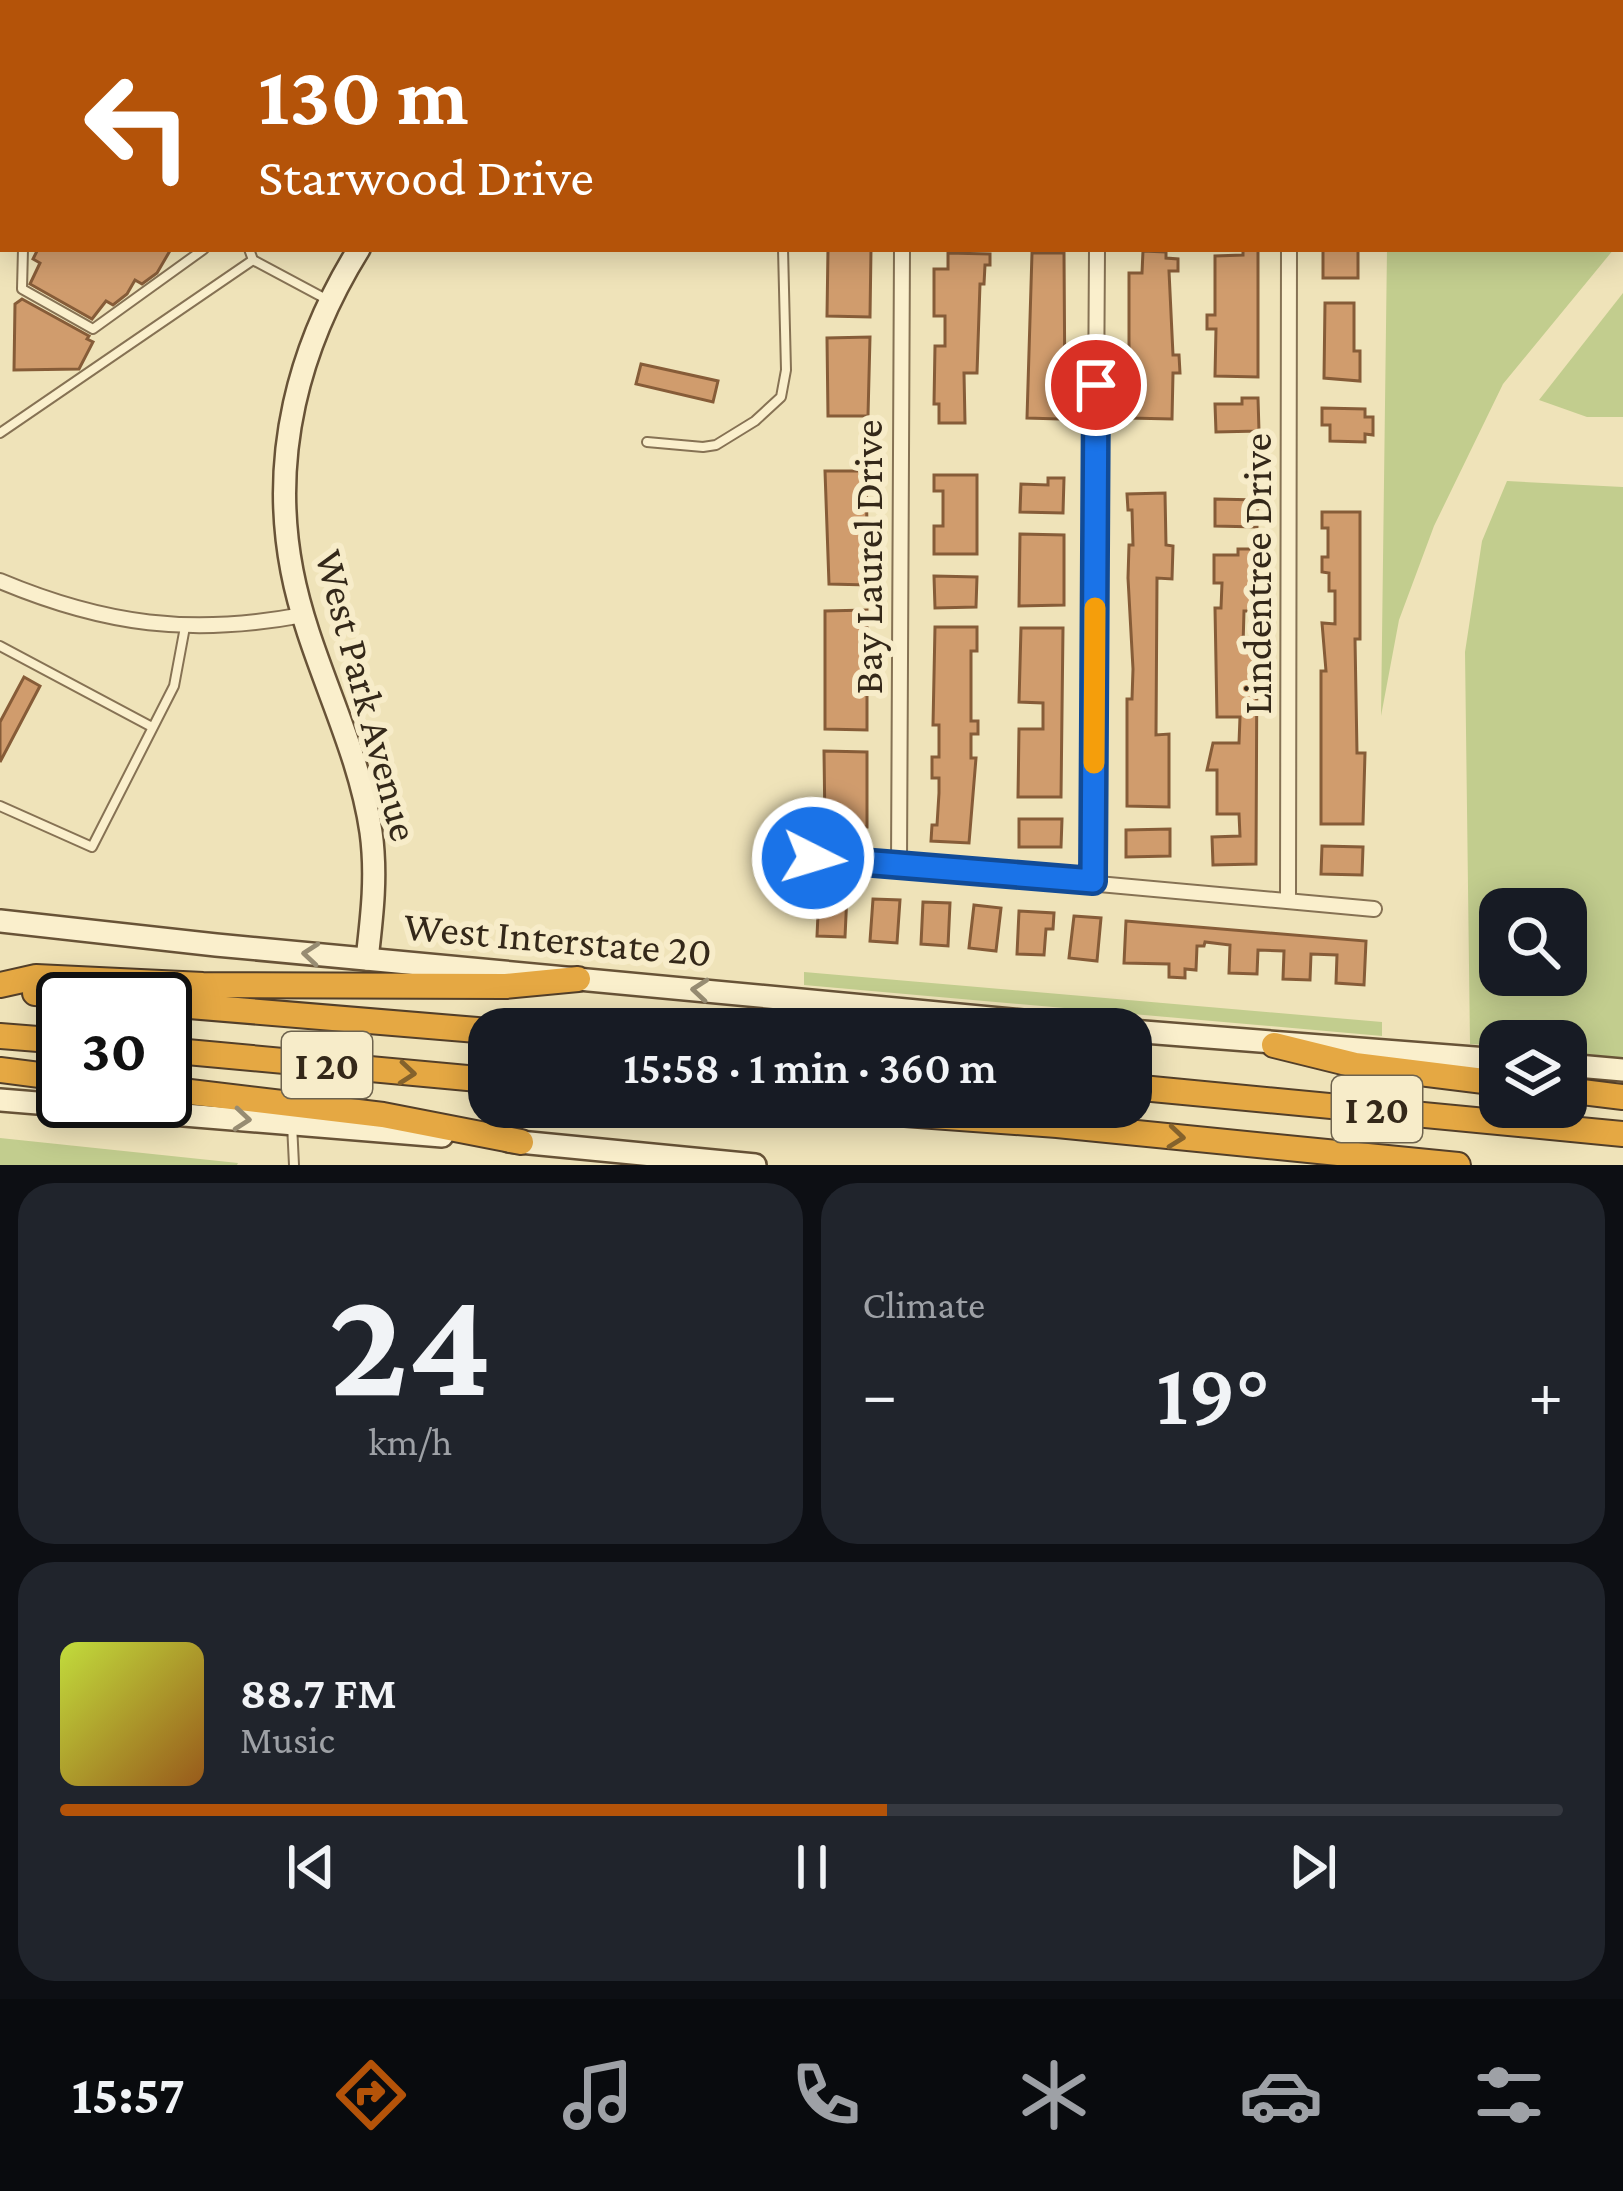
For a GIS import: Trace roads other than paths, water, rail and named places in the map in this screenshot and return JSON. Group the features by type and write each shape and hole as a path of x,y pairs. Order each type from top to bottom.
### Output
{"highway":[{"path":"0,987 36,977 203,985 506,986 578,979"},
{"path":"0,987 36,991"},
{"name":"I 20","path":"192,1006 468,1029"},
{"path":"0,1036 36,1039"},
{"path":"1274,1045 1354,1064 1479,1080"},
{"name":"I 20","path":"192,1052 468,1078"},
{"path":"0,1070 36,1075"},
{"name":"I 20","path":"1152,1090 1623,1134"},
{"path":"192,1092 383,1115 521,1142"},
{"path":"1587,1092 1623,1096"},
{"name":"I 20","path":"1087,1128 1458,1165"}],"main road":[{"name":"West Park Avenue","path":"356,252 329,301 295,390 286,453 285,526 303,615 360,784 371,831 375,892 367,959"},
{"name":"West Interstate 20","path":"0,921 886,1008"},
{"path":"1152,1033 1479,1058"},
{"path":"1587,1067 1623,1070"},
{"path":"0,1100 755,1165"}],"street":[{"name":"Bay Laurel Drive","path":"898,866 902,252"},
{"path":"1093,881 1097,252"},
{"name":"Lindentree Drive","path":"1288,900 1289,252"},
{"path":"0,581 113,620 185,627 242,626 303,615"},
{"path":"813,858 1373,909"}],"lane":[{"path":"23,252 22,289 93,329 200,252"},
{"path":"250,252 253,260 329,301"},
{"path":"646,442 716,445 781,397 786,370 783,252"},
{"path":"0,433 253,260"},
{"path":"0,806 92,848 174,686 185,627"},
{"path":"0,646 153,727"},
{"path":"292,1123 294,1165"}]}
